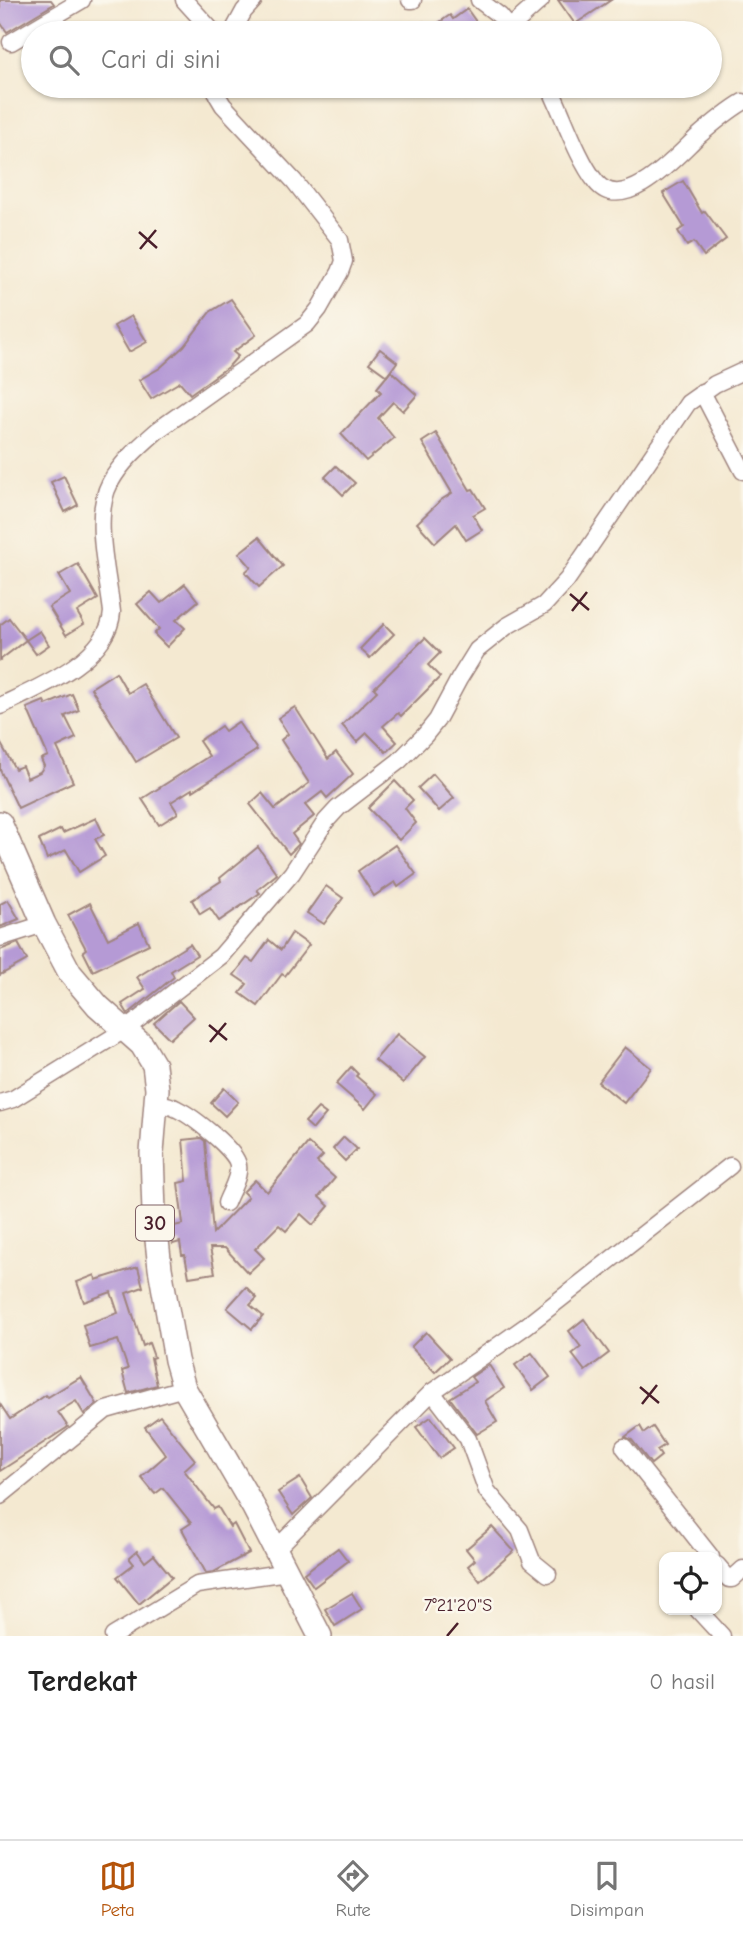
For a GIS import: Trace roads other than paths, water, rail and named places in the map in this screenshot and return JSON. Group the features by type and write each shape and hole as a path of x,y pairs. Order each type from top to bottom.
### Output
{"highway":[{"name":"30","path":"0,823 63,961 83,990 142,1045 154,1065 157,1089 152,1153 153,1212 168,1317 184,1388 276,1549 320,1636"}],"street":[{"path":"46,21 82,0"},
{"path":"184,0 203,21"},
{"path":"239,21 254,0"},
{"path":"479,0 488,5 501,21"},
{"path":"521,21 541,0"},
{"path":"11,42 21,36"},
{"path":"0,706 58,677 77,663 94,650 111,624 102,516 110,483 120,469 158,430 307,324 319,309 344,261 340,240 294,181 219,98"},
{"path":"555,98 589,173 606,191 615,193 626,191 658,174 712,124 743,102"},
{"path":"0,1103 13,1099 126,1030 229,948 292,873 326,821 338,808 399,761 425,735 437,720 477,650 507,626 544,605 567,580 677,417 702,392 743,371"},
{"path":"702,392 743,471"},
{"path":"0,938 44,923"},
{"path":"156,1103 168,1105 190,1117 233,1155 238,1165 237,1176 226,1203"},
{"path":"276,1549 432,1392 526,1326 730,1167"},
{"path":"0,1496 106,1410 184,1388"},
{"path":"432,1392 468,1439 487,1491 520,1530 532,1561 548,1574"},
{"path":"624,1447 707,1552"},
{"path":"722,1571 732,1579 743,1569"},
{"path":"113,1636 197,1585 288,1572"},
{"path":"703,1615 722,1636"}]}
